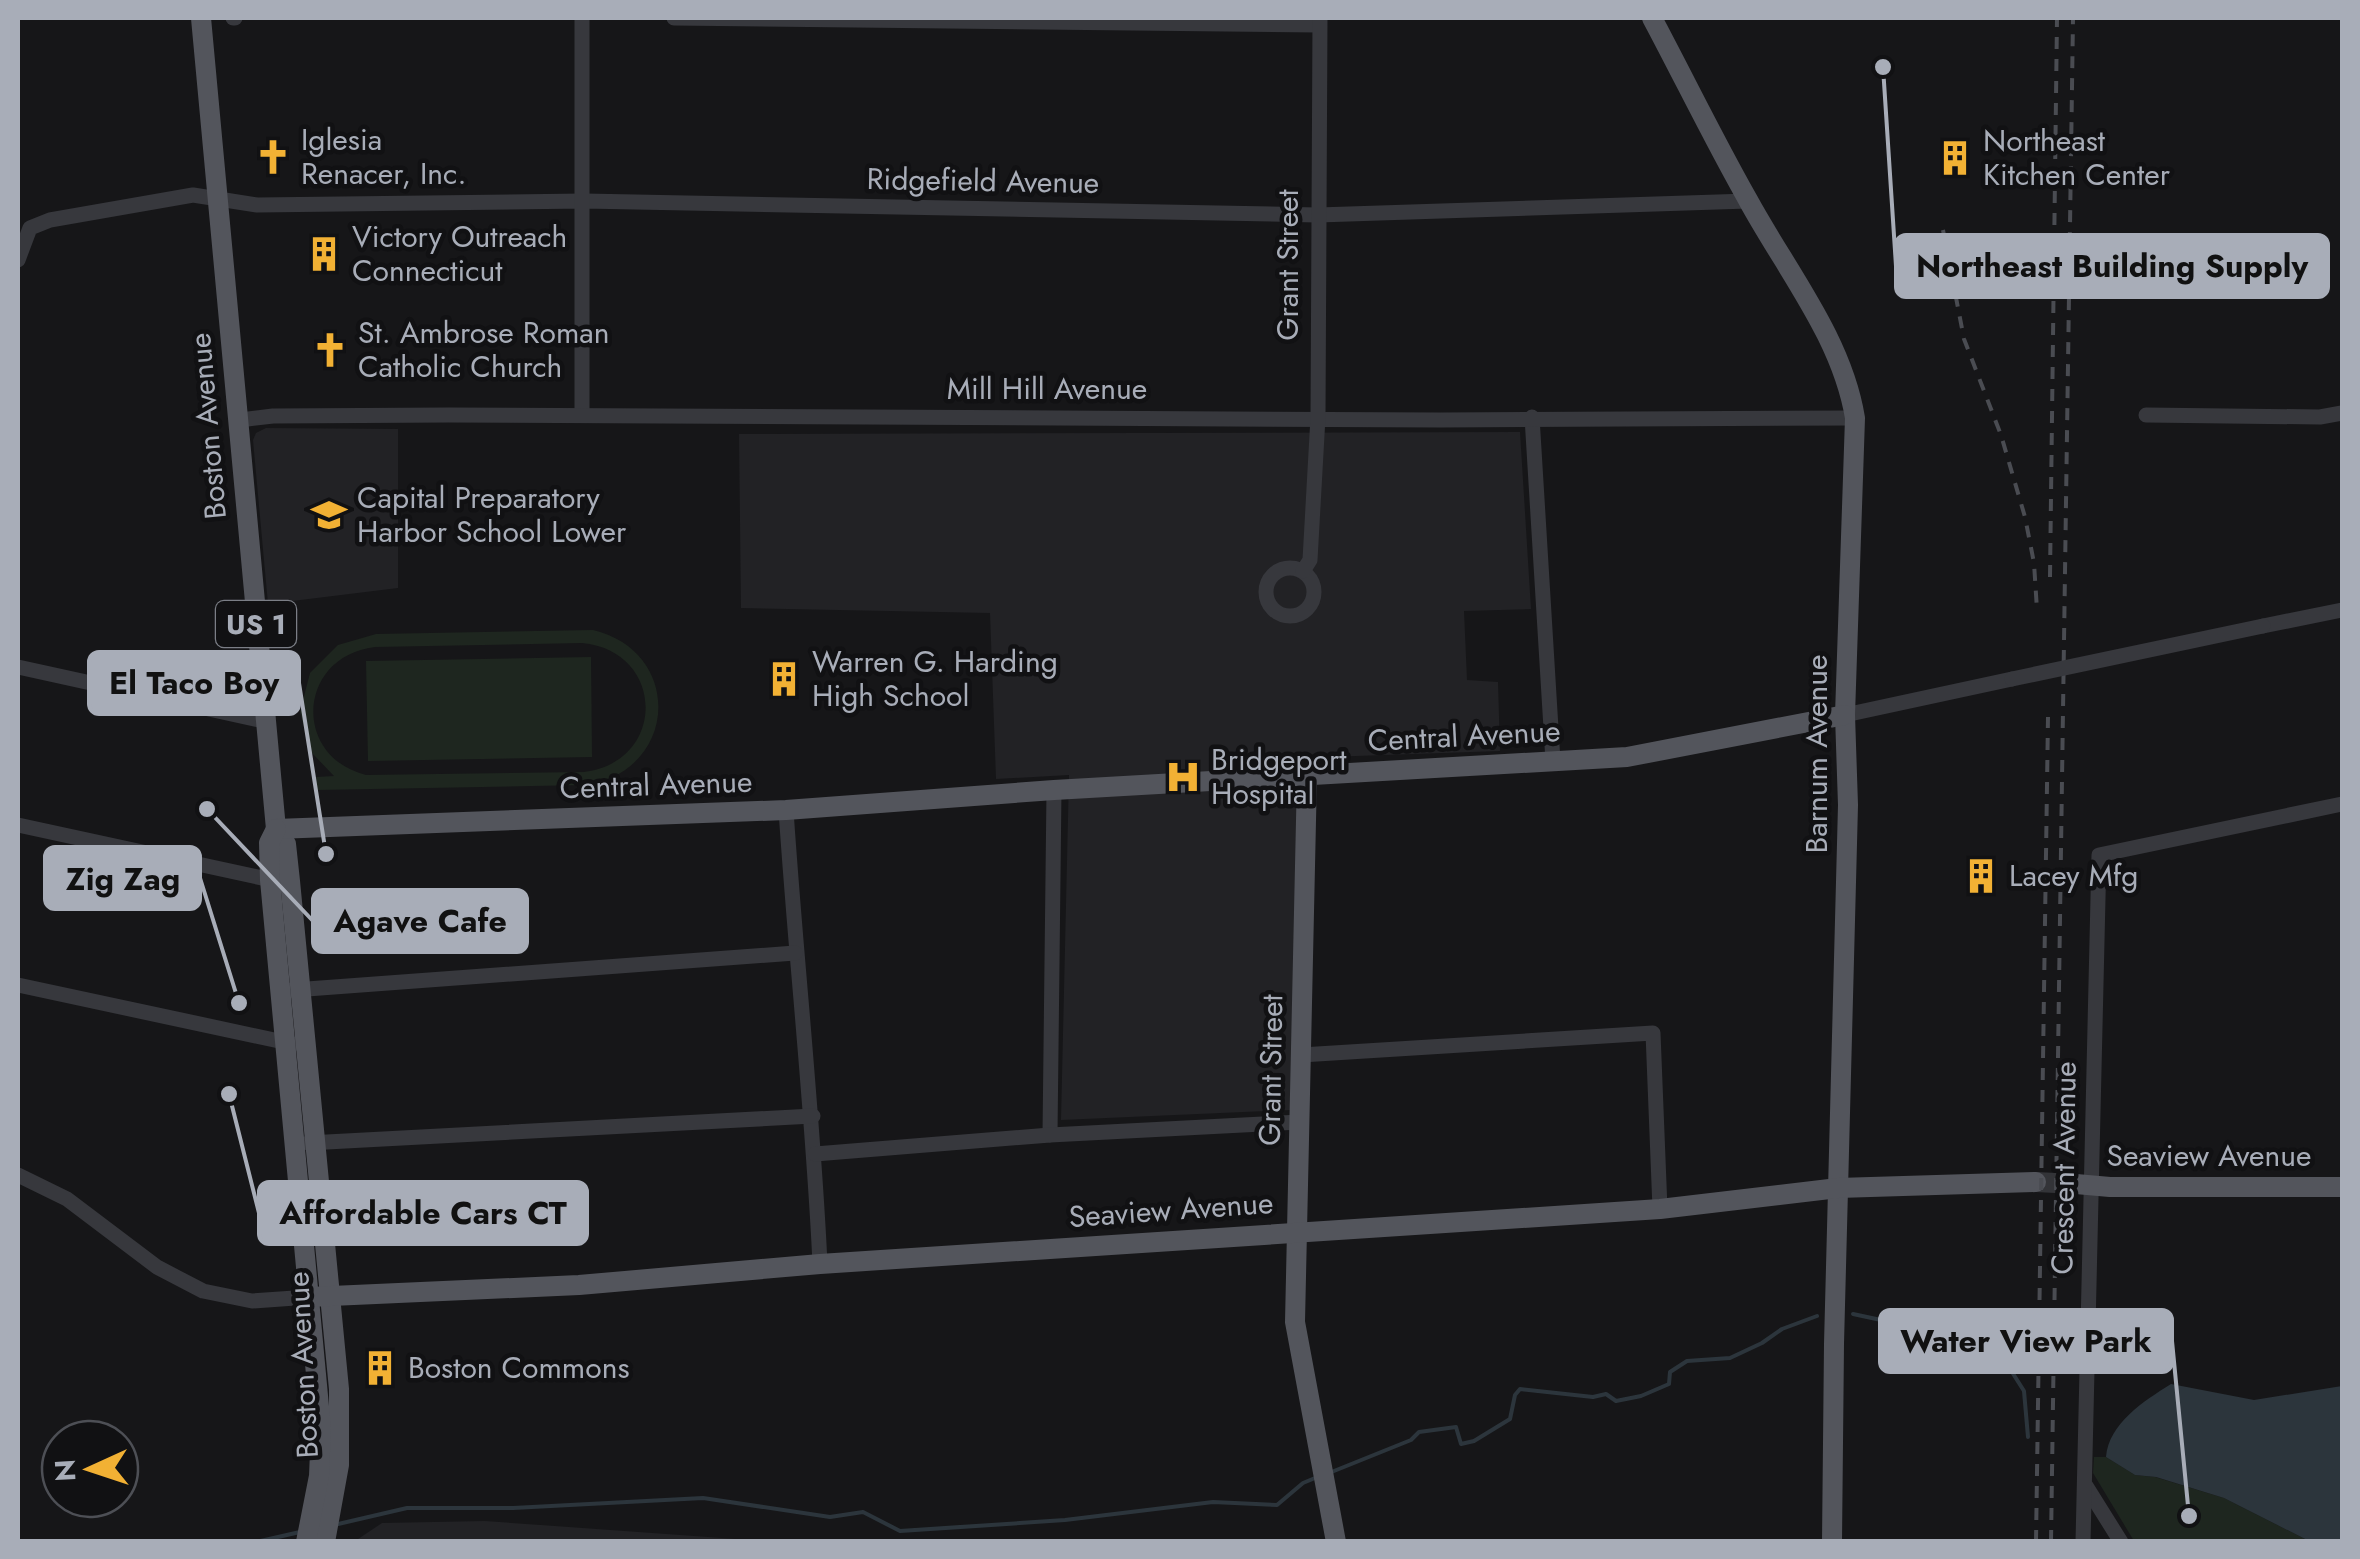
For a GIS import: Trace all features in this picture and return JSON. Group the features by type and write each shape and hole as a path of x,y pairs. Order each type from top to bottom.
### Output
{"main road":[{"name":"Boston Avenue","path":"201,18 276,829 269,843 302,990 296,1044 294,1144 312,1214"},
{"name":"Barnum Avenue","path":"1652,18 1748,202 1813,310 1847,379 1855,418 1845,715 1848,805 1832,1542"},
{"name":"Central Avenue","path":"276,829 786,810 1054,790 1627,757 1845,715"},
{"name":"Grant Street","path":"1308,775 1295,1322 1336,1542"},
{"name":"Boston Avenue","path":"280,881 280,991 296,1044 316,1142 312,1214 320,1296 341,1415 316,1538"},
{"name":"Seaview Avenue","path":"320,1296 579,1285 820,1264 1660,1208 1838,1188 2036,1182"},
{"name":"Seaview Avenue","path":"2083,1185 2342,1187"}],"street":[{"path":"582,18 582,415"},
{"path":"674,18 1319,21"},
{"name":"Grant Street","path":"1303,571 1310,560 1318,418 1319,21"},
{"name":"Ridgefield Avenue","path":"18,260 30,228 50,220 192,195 257,205 584,202 1318,214 1748,202"},
{"path":"2146,415 2320,417 2342,413"},
{"name":"Mill Hill Avenue","path":"240,420 273,416 582,415 1855,418"},
{"path":"1532,417 1553,761"},
{"name":"Central Avenue","path":"1845,715 2342,610"},
{"path":"18,668 264,721"},
{"path":"1050,1135 1054,790"},
{"name":"Crescent Avenue","path":"2083,1542 2083,1185 2099,855 2342,804"},
{"path":"786,810 813,1116 820,1264"},
{"path":"18,826 280,881"},
{"path":"280,991 796,953"},
{"path":"18,985 296,1044"},
{"path":"1302,1055 1654,1033 1660,1208"},
{"path":"294,1144 813,1116"},
{"path":"815,1154 1050,1135 1300,1122"},
{"path":"18,1175 67,1198 157,1266 203,1291 252,1301 320,1296"},
{"path":"2084,1482 2121,1542"}],"shaded area":[{"name":"Capital Preparatory Harbor School Lower","path":"266,428 398,429 398,588 268,604 253,440 256,433"},
{"name":"Bridgeport Hospital","path":"1520,432 1531,609 1464,611 1467,680 1498,682 1500,751 1298,758 1292,1110 1061,1120 1069,775 996,779 990,613 741,608 739,434"},
{"path":"593,630 623,642 644,662 655,686 658,711 652,736 638,759 615,776 584,785 317,790 316,777 334,776 310,751 300,712 310,673 338,645 376,634","holes":["582,643 610,650 629,665 641,685 646,707 642,729 631,749 611,764 584,772 366,775 342,764 325,748 316,729 314,707 319,686 331,668 349,654 375,647"]},
{"path":"591,657 592,757 368,761 366,661"},
{"path":"2171,1384 2254,1400 2342,1386 2342,1541 2309,1541 2224,1498 2156,1477 2135,1475 2106,1457 2121,1423"},
{"path":"2094,1457 2106,1457 2135,1475 2155,1477 2224,1498 2309,1541 2134,1541 2093,1473"},
{"path":"485,1521 764,1541 355,1541 382,1523"}],"waterway":[{"path":"1853,1314 1881,1320 1901,1334 1952,1336 1991,1352 2012,1372 2024,1391 2028,1437"},
{"path":"1329,1473 1411,1440 1419,1432 1456,1427 1461,1444 1474,1441 1510,1419 1520,1389 1593,1397 1606,1394 1616,1401 1641,1396 1669,1384 1670,1372 1687,1361 1730,1358 1782,1329 1817,1316"},
{"path":"334,1525 407,1508 513,1508 703,1498 830,1517 863,1512 900,1531 1065,1520 1213,1502 1277,1505 1315,1478"},
{"path":"256,1542 300,1532"}],"tunnel":[{"path":"2036,1182 2076,1184"}],"railway":[{"path":"2050,577 2057,18"},
{"path":"2051,1542 2073,18"},
{"path":"1943,230 1964,339 2001,435 2025,517 2034,563 2037,610"},
{"path":"2036,1542 2048,717"}],"place":[{"name":"Northeast Building Supply","path":"1883,67"},
{"name":"Iglesia Renacer, Inc.","path":"273,157"},
{"name":"Northeast Kitchen Center","path":"1955,158"},
{"name":"Victory Outreach Connecticut","path":"324,254"},
{"name":"St. Ambrose Roman Catholic Church","path":"330,350"},
{"name":"Capital Preparatory Harbor School Lower","path":"329,515"},
{"name":"Warren G. Harding High School","path":"784,679"},
{"name":"Bridgeport Hospital","path":"1183,777"},
{"name":"Agave Cafe","path":"207,809"},
{"name":"El Taco Boy","path":"326,854"},
{"name":"Lacey Mfg","path":"1981,876"},
{"name":"Zig Zag","path":"239,1003"},
{"name":"Affordable Cars CT","path":"229,1094"},
{"name":"Boston Commons","path":"380,1368"},
{"name":"Water View Park","path":"2189,1516"}]}
